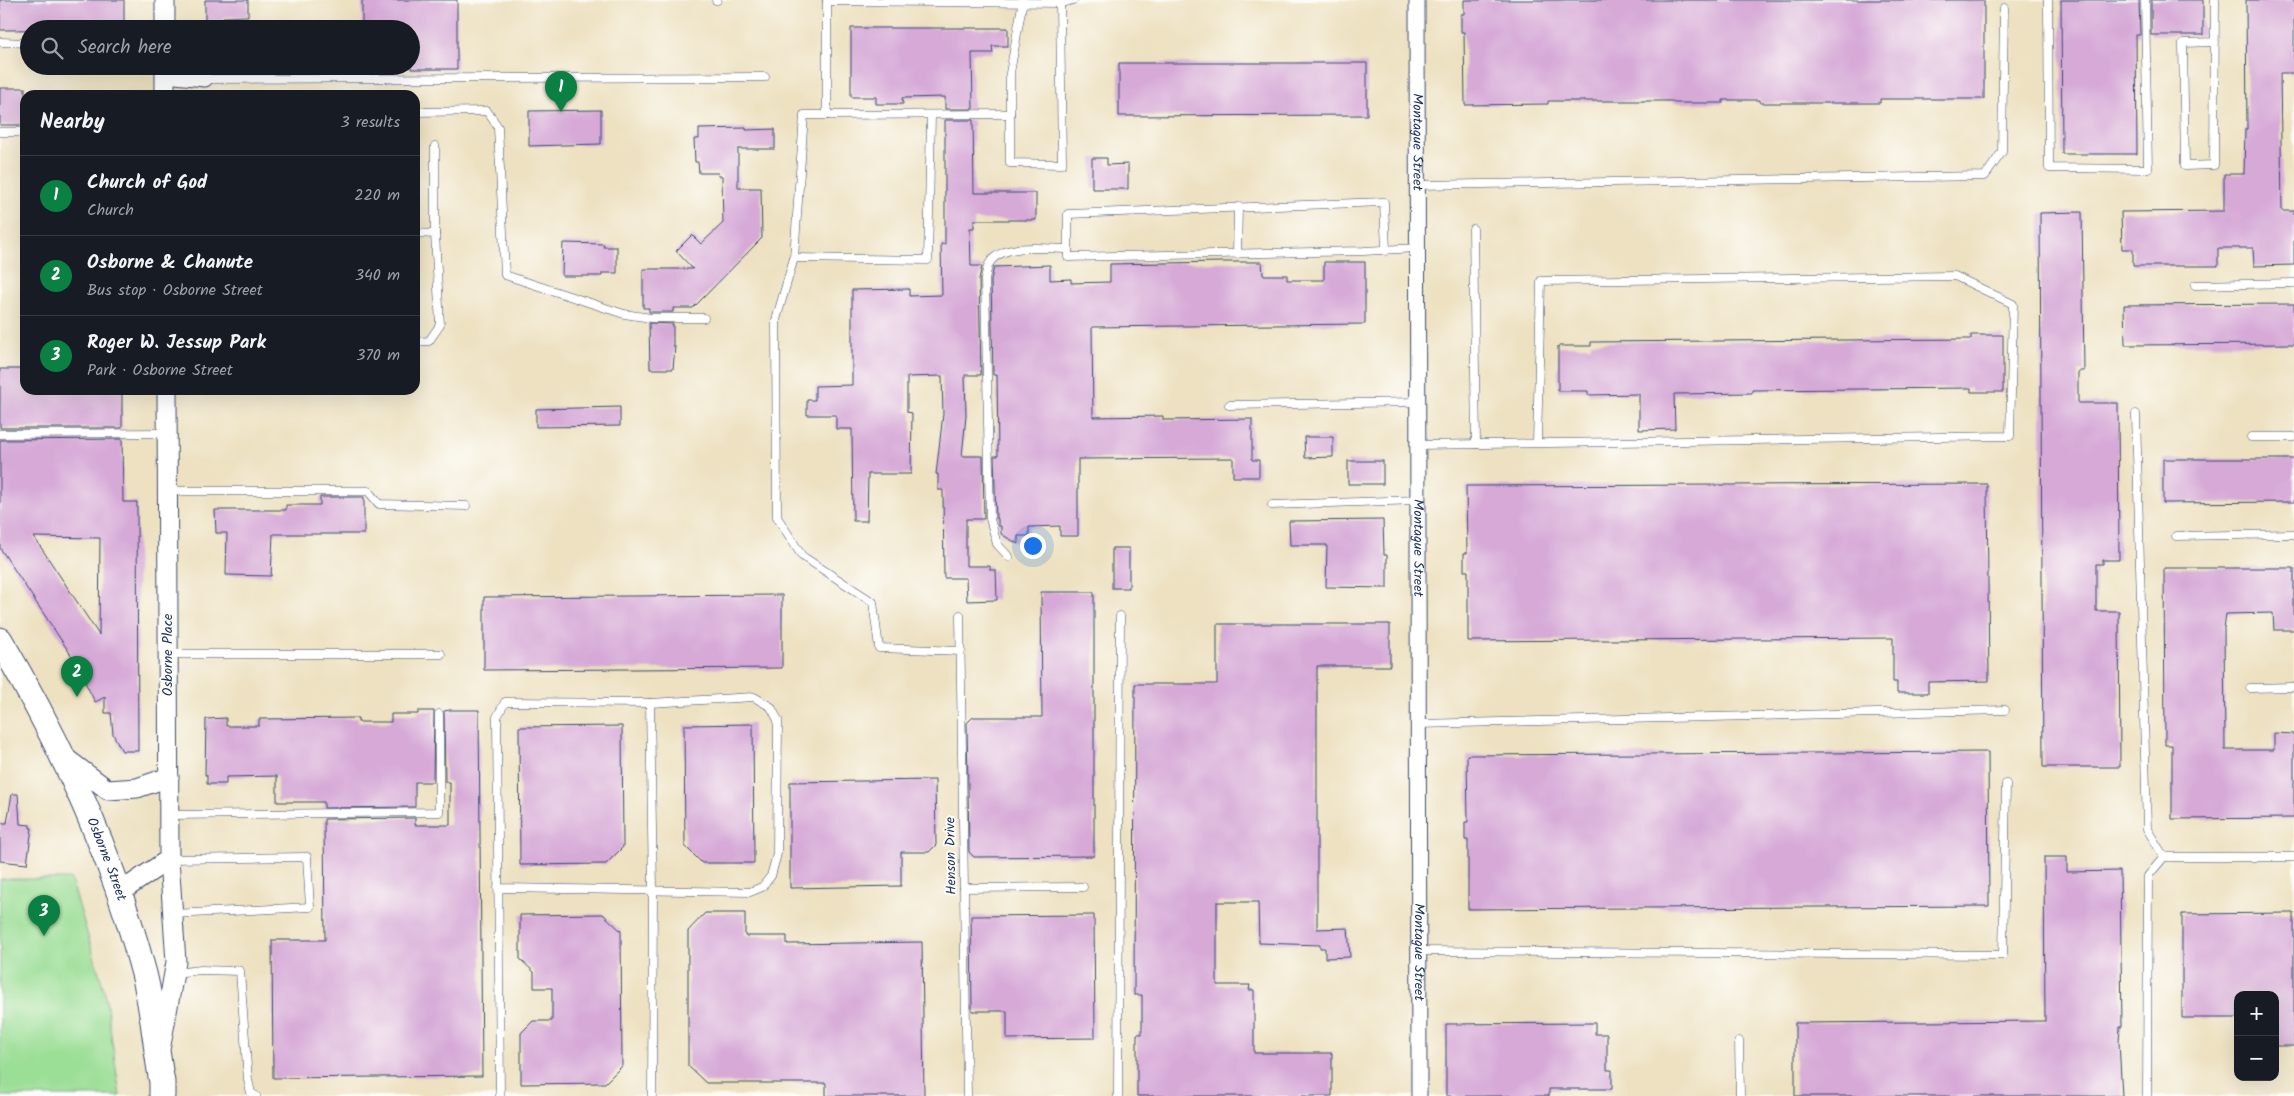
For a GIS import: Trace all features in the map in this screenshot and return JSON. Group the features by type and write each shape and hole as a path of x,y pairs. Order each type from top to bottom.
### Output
{"main road":[{"name":"Osborne Street","path":"0,640 37,702 80,790 119,893 143,971 162,1096"}],"street":[{"path":"165,0 165,20"},
{"name":"Montague Street","path":"1417,0 1419,1096"},
{"path":"165,75 165,90"},
{"path":"187,75 205,79"},
{"name":"Osborne Place","path":"158,1061 176,962 169,859 167,395"},
{"path":"63,756 108,790 136,788 169,777"},
{"path":"119,893 169,859"}],"lane":[{"path":"827,115 827,1 1023,1 1060,3 1073,0"},
{"path":"2048,0 2049,168 2148,169 2145,0"},
{"path":"2215,0 2215,42 2214,165 2185,166 2183,44 2215,42"},
{"path":"1023,1 1010,73 1010,163 1062,164 1060,3"},
{"path":"1417,185 1985,176 2002,152 2004,8"},
{"path":"0,42 20,42"},
{"path":"205,79 765,77"},
{"path":"420,112 487,111 498,127 505,275 624,314 651,318 704,318"},
{"path":"961,650 879,648 873,602 802,556 777,517 776,320 794,258 804,115 1010,114"},
{"path":"794,258 928,260 931,115"},
{"path":"0,132 20,132"},
{"path":"420,342 429,341 440,325 435,234 435,146"},
{"path":"1386,251 1384,202 1068,214 1068,257 1386,251 1417,248"},
{"path":"1237,254 1238,207"},
{"path":"1472,229 1476,444"},
{"path":"420,233 435,234"},
{"path":"1009,557 997,544 990,519 985,279 989,264 998,255 1014,248 1068,249"},
{"path":"1418,445 2010,436 2013,304 1955,276 1541,281 1537,443"},
{"path":"2195,285 2294,283"},
{"path":"1230,405 1418,402"},
{"path":"2136,414 2147,829 2164,857"},
{"path":"0,434 167,433"},
{"path":"2251,437 2294,437"},
{"path":"167,490 368,491 379,504 466,506"},
{"path":"1272,505 1418,500"},
{"path":"2176,536 2294,534"},
{"name":"Henson Drive","path":"960,615 967,1096"},
{"path":"1118,1096 1120,616"},
{"path":"168,654 441,654"},
{"path":"2250,688 2294,687"},
{"path":"498,888 750,892 762,888 771,876 777,854 778,720 771,706 754,698 650,703 505,702 497,717 498,888 500,1096"},
{"path":"650,703 653,890 652,1096"},
{"path":"1418,724 2005,710"},
{"path":"169,814 439,812 439,714"},
{"path":"1419,950 2004,955 2006,784"},
{"path":"169,859 307,857 310,907 173,914"},
{"path":"2147,1096 2148,876 2164,857 2294,857"},
{"path":"964,888 1083,887"},
{"path":"174,973 201,970 240,972 248,1080 252,1093 256,1096"},
{"path":"1739,1041 1740,1096"}],"green space":[{"path":"0,879 71,879 105,993 120,1096 0,1096"}],"building":[{"path":"0,0 124,0 124,20 20,20 20,30 0,30"},
{"path":"205,0 248,0 248,16 223,17 223,20 205,20"},
{"path":"362,0 457,0 457,69 420,69 420,20 362,20"},
{"path":"1464,0 1984,0 1984,99 1880,99 1880,103 1760,103 1760,100 1723,100 1723,103 1548,101 1548,104 1465,105 1464,32 1461,32 1461,14 1464,14"},
{"path":"2061,0 2139,0 2140,35 2136,35 2137,154 2062,154"},
{"path":"2151,0 2203,0 2203,35 2151,35"},
{"path":"2246,0 2294,0 2294,73 2280,73 2282,211 2294,211 2294,265 2254,266 2253,248 2218,248 2218,266 2133,266 2133,249 2122,249 2121,212 2224,211 2224,174 2244,174 2245,129 2247,129"},
{"path":"851,28 1008,28 1008,46 992,46 993,53 972,53 973,109 945,109 945,97 902,98 903,104 876,104 876,97 851,97"},
{"path":"1119,63 1367,63 1367,115 1119,116"},
{"path":"0,88 25,88 25,90 20,90 20,125 0,125"},
{"path":"601,110 601,144 529,146 529,111"},
{"path":"945,120 973,120 974,193 1036,193 1036,220 974,220 974,228 970,228 971,266 982,266 979,279 981,375 965,375 966,416 962,456 983,456 984,519 966,519 966,566 990,566 990,570 996,570 997,600 967,601 966,578 944,578 943,490 938,490 938,474 936,474 943,414 942,376 907,377 907,412 912,413 911,474 868,474 867,521 853,521 852,429 836,429 836,415 807,415 807,400 815,400 815,386 852,385 852,290 909,289 909,296 942,295 941,244 945,244"},
{"path":"746,128 746,130 775,129 775,149 738,149 738,188 761,188 762,238 693,308 673,308 673,312 649,312 649,308 643,308 643,269 693,269 676,251 692,235 701,244 723,223 722,176 719,176 718,173 699,173 698,162 695,162 694,139 699,139 699,129"},
{"path":"1092,158 1107,158 1107,165 1128,164 1128,189 1092,189"},
{"path":"2082,212 2084,371 2078,371 2078,403 2118,403 2119,560 2103,560 2103,564 2096,564 2096,611 2119,611 2120,767 2043,767 2040,213"},
{"path":"563,243 604,244 603,247 617,247 617,273 602,273 602,276 562,276"},
{"path":"1262,262 1263,275 1287,275 1287,280 1324,280 1324,262 1365,262 1365,324 1092,327 1093,417 1163,416 1163,420 1252,419 1252,460 1259,460 1259,477 1233,477 1233,458 1078,459 1078,536 1060,536 1060,526 1029,527 1029,536 1018,536 1018,544 1001,534 1001,526 998,526 998,519 996,518 994,456 998,456 997,375 993,375 991,280 994,267 1050,265 1050,280 1071,279 1071,283 1110,282 1110,264"},
{"path":"2294,304 2294,344 2125,345 2124,305"},
{"path":"649,323 673,324 673,346 675,346 673,369 650,369"},
{"path":"1971,335 2003,335 2003,392 1971,392 1971,388 1752,390 1752,393 1674,394 1675,429 1639,430 1639,394 1588,395 1588,391 1558,391 1558,346 1591,346 1591,342 1971,339"},
{"path":"0,369 20,369 20,395 122,395 122,428 0,428"},
{"path":"620,407 620,426 536,427 536,409"},
{"path":"1304,437 1333,437 1333,457 1305,458"},
{"path":"122,439 123,502 137,502 138,751 122,751 113,734 111,713 105,713 105,697 95,702 84,680 87,679 0,548 0,440","holes":["34,537 100,538 99,635"]},
{"path":"2163,459 2294,459 2294,502 2163,503"},
{"path":"1348,461 1383,461 1383,484 1348,484"},
{"path":"1987,484 1989,681 1928,682 1928,693 1897,693 1897,682 1893,682 1893,638 1468,641 1468,571 1464,571 1464,553 1467,553 1466,486"},
{"path":"320,497 364,497 364,534 273,534 271,576 226,575 227,533 216,533 215,510 286,510 286,505 320,505"},
{"path":"1383,520 1384,555 1387,555 1387,588 1326,587 1327,545 1290,545 1289,521"},
{"path":"1112,548 1129,548 1129,588 1112,588"},
{"path":"2164,568 2294,568 2294,630 2274,630 2273,613 2226,614 2224,628 2225,750 2274,750 2274,733 2294,734 2294,818 2172,819 2172,745 2165,745"},
{"path":"1041,592 1094,592 1094,856 974,857 969,852 967,723 973,717 1042,717"},
{"path":"782,595 782,668 484,670 484,597"},
{"path":"1217,624 1390,624 1390,666 1317,666 1317,929 1348,928 1350,957 1325,958 1325,948 1320,948 1320,945 1259,943 1258,902 1217,902 1217,985 1250,985 1249,990 1254,990 1254,1053 1332,1053 1332,1096 1137,1096 1137,1034 1142,1034 1142,995 1134,995 1135,684 1217,684"},
{"path":"479,710 482,1076 273,1078 272,940 325,940 324,819 415,818 415,825 450,825 450,782 445,782 444,711"},
{"path":"418,711 434,711 433,782 415,782 415,807 324,808 324,802 277,802 277,776 226,777 226,784 207,784 207,775 205,775 206,719 226,718 226,726 259,726 259,719 358,718 358,722 391,722 391,714 418,714"},
{"path":"753,724 754,863 702,863 685,846 684,725"},
{"path":"622,726 623,847 606,864 520,865 519,727"},
{"path":"1988,752 1989,906 1468,909 1468,840 1465,840 1465,822 1468,822 1467,755"},
{"path":"935,780 936,845 929,852 901,852 901,886 790,888 790,782"},
{"path":"12,794 18,794 20,824 30,825 30,828 32,828 27,864 0,861 0,823 7,823"},
{"path":"2044,857 2067,857 2067,872 2120,871 2122,1027 2120,1027 2119,1042 2122,1096 1795,1096 1795,1023 2045,1021"},
{"path":"705,913 745,913 745,936 787,936 787,944 922,942 924,1096 826,1096 826,1083 706,1083 688,1066 688,931"},
{"path":"2294,913 2294,1046 2279,1046 2279,991 2234,991 2234,1018 2182,1018 2182,914"},
{"path":"603,914 621,931 622,1066 605,1083 521,1084 521,1033 533,1021 552,1021 552,988 534,988 534,972 520,959 520,915"},
{"path":"1094,915 1095,1038 1007,1039 1007,1011 972,1011 971,916"},
{"path":"1595,1023 1595,1034 1607,1034 1607,1070 1612,1070 1612,1089 1549,1089 1549,1096 1446,1096 1446,1024"}],"place":[{"name":"Church of God","path":"561,112"},
{"name":"Osborne & Chanute","path":"77,697"},
{"name":"Roger W. Jessup Park","path":"44,936"}]}
